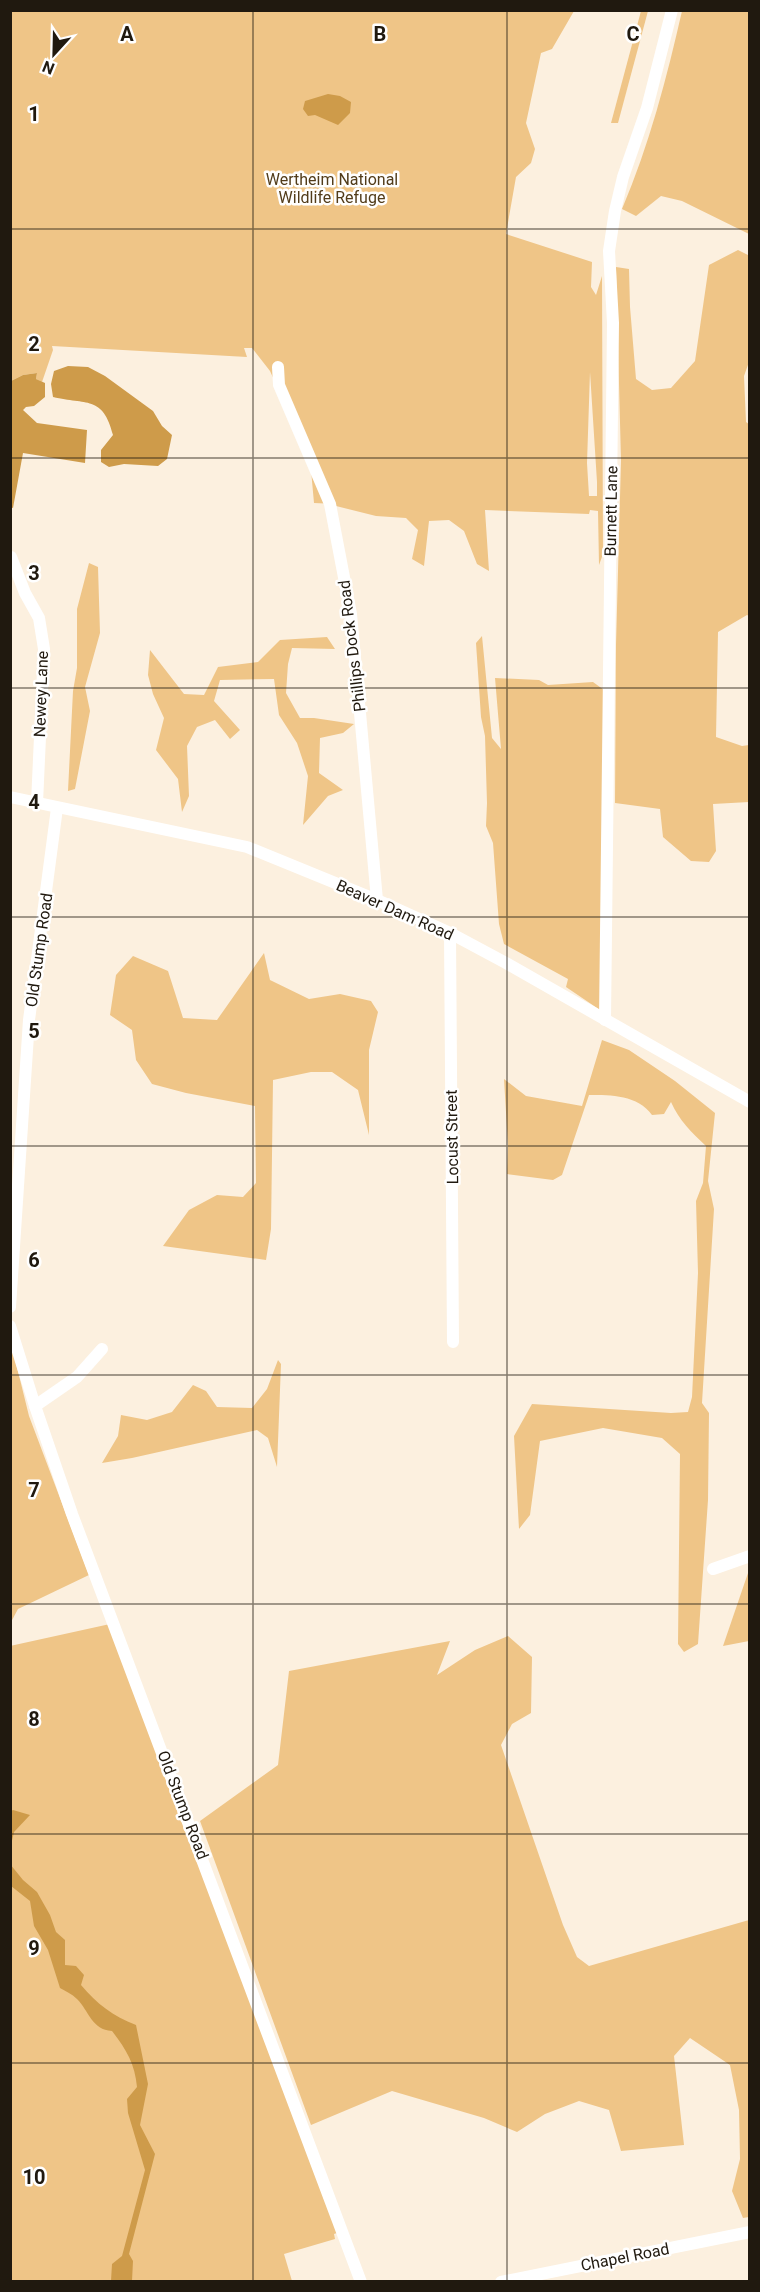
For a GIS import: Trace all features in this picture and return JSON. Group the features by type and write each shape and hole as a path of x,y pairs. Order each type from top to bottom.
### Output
{"street":[{"name":"Burnett Lane","path":"605,1020 613,322 609,251 623,177 647,108 672,10"},
{"name":"Phillips Dock Road","path":"278,367 279,385 330,504 351,614 377,900"},
{"name":"Newey Lane","path":"11,557 25,593 39,618 44,649 37,802"},
{"name":"Beaver Dam Road","path":"10,796 57,808 247,847 377,900 450,933 506,963 750,1102"},
{"name":"Old Stump Road","path":"10,1307 29,1020 57,808"},
{"name":"Locust Street","path":"450,933 453,1342"},
{"name":"Old Stump Road","path":"10,1326 75,1523 361,2282"},
{"path":"35,1406 77,1377 102,1349"},
{"path":"713,1569 750,1556"},
{"name":"Chapel Road","path":"501,2282 750,2232"}],"green space":[{"name":"Wertheim National Wildlife Refuge","path":"10,11 574,11 552,49 541,53 526,123 535,149 531,163 516,177 506,234 592,262 591,287 596,295 602,276 603,554 599,565 598,511 590,510 589,514 485,510 489,571 477,564 464,531 449,520 429,521 424,566 412,559 418,530 406,518 376,516 336,506 336,504 314,503 311,470 285,404 270,371 252,348 244,348 247,357 52,346 53,350 42,382 36,379 37,373 23,375 11,381","holes":["590,372 597,496 589,496 587,463"]},
{"path":"641,11 648,11 618,123 611,123"},
{"path":"682,11 749,11 749,234 682,201 661,196 636,216 622,209 641,161"},
{"path":"738,250 750,256 749,362 744,376 746,422 750,425 749,616 747,615 718,632 716,737 742,746 749,745 749,802 713,804 716,851 709,862 691,861 663,837 660,809 615,803 621,461 616,267 629,269 636,379 652,390 671,388 695,361 709,265"},
{"path":"89,563 98,567 100,633 85,687 90,711 75,789 68,791 73,691 77,668 77,609"},
{"path":"482,636 492,738 501,749 495,678 539,680 548,685 593,682 604,690 600,1010 566,987 568,979 504,944 499,924 493,843 486,826 485,736 481,717 476,643"},
{"path":"327,637 335,649 292,648 288,664 286,693 300,718 354,724 343,733 320,738 319,773 343,790 328,796 303,825 308,776 297,743 279,715 274,679 220,680 214,701 240,730 230,739 215,720 197,727 187,746 189,796 182,812 178,779 156,750 164,718 153,694 148,675 150,650 184,694 204,695 218,667 258,662 280,640"},
{"path":"264,953 270,980 309,999 340,994 371,1001 378,1012 369,1050 369,1135 358,1090 332,1072 311,1072 273,1080 271,1229 266,1260 163,1246 189,1210 217,1195 243,1197 256,1183 255,1106 152,1084 136,1060 132,1030 110,1015 116,975 133,956 168,971 183,1018 217,1020"},
{"path":"602,1040 629,1050 675,1081 715,1113 708,1181 714,1209 702,1403 709,1413 708,1500 698,1644 684,1652 678,1644 680,1454 662,1438 603,1428 540,1441 530,1515 519,1529 514,1436 532,1404 671,1413 688,1412 692,1397 698,1273 696,1201 703,1183 706,1146 686,1126 671,1102 664,1114 652,1115 646,1108 632,1100 615,1096 589,1095 562,1175 553,1180 507,1174 508,1145 504,1079 526,1096 582,1106"},
{"path":"10,1339 29,1416 89,1575 18,1609 11,1622"},
{"path":"278,1360 281,1364 277,1467 268,1438 257,1430 102,1463 118,1436 121,1415 147,1420 172,1412 193,1385 206,1391 217,1407 252,1408 267,1389"},
{"path":"748,1573 749,1641 723,1646"},
{"path":"110,1624 343,2231 334,2234 335,2239 284,2254 292,2281 11,2281 10,1646"},
{"path":"508,1636 532,1657 531,1713 512,1724 501,1745 563,1925 577,1957 589,1966 749,1920 749,2217 743,2218 732,2191 740,2159 739,2110 730,2065 690,2038 674,2056 684,2145 621,2151 609,2110 579,2101 545,2114 517,2132 484,2118 392,2091 311,2125 200,1821 278,1765 289,1671 450,1641 437,1675 475,1650"}],"shaded area":[{"path":"328,94 340,96 351,102 350,113 338,125 315,115 308,116 303,109 305,101"},
{"path":"68,366 88,367 105,376 153,411 162,426 172,435 167,459 158,466 124,464 109,467 101,462 101,450 113,435 104,413 92,404 53,397 51,384 54,371"},
{"path":"37,373 36,379 45,383 45,397 34,406 23,410 37,423 87,430 85,463 23,453 13,508 10,507 11,381 23,375"},
{"path":"11,1811 30,1815 14,1832 11,1845"},
{"path":"10,1864 37,1892 50,1915 56,1932 65,1940 65,1965 76,1966 84,1975 81,1985 99,2004 120,2018 136,2025 148,2084 140,2125 155,2154 129,2254 133,2261 132,2281 111,2281 112,2264 122,2256 145,2170 128,2113 127,2099 137,2087 132,2064 112,2031 95,2024 77,1999 60,1988 48,1950 34,1926 30,1901 11,1886"}]}
